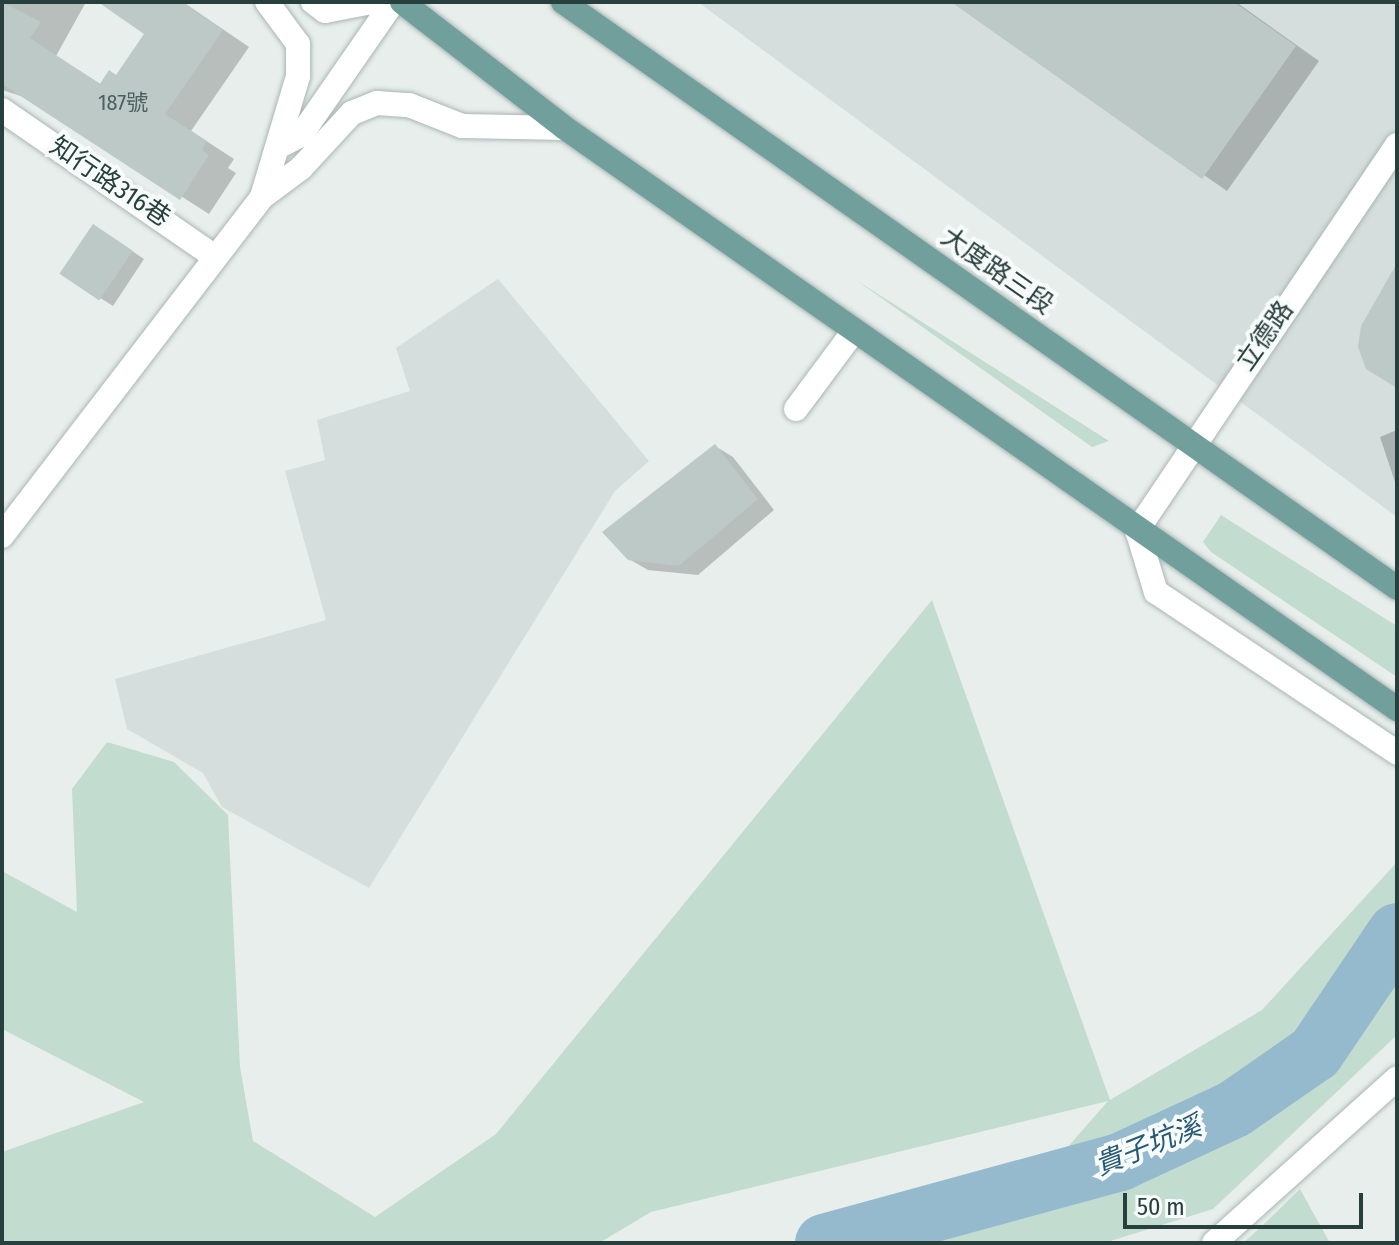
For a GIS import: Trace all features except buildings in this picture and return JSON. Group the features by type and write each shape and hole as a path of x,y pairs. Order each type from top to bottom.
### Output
{"main road":[{"path":"402,2 565,128 1397,709"},
{"name":"大度路三段","path":"563,2 1397,588"}],"street":[{"path":"262,197 278,147 280,117 298,76 298,44 267,2"},
{"path":"313,2 325,11 372,2"},
{"path":"278,147 301,135 393,2"},
{"path":"2,536 262,197 301,168 352,113 377,103 409,105 462,126 565,128"},
{"name":"知行路316巷","path":"2,110 215,257"},
{"name":"立德路","path":"1137,530 1397,145"},
{"path":"796,409 854,331"},
{"path":"1137,530 1156,592 1397,753"},
{"path":"1214,1243 1397,1078"}],"shaded area":[{"path":"698,2 1397,2 1397,517 1140,328"},
{"path":"498,279 649,461 615,491 369,888 222,807 203,773 127,729 115,679 326,620 285,471 325,460 317,420 410,391 396,348"}],"green space":[{"path":"856,280 1109,441 1092,447"},
{"path":"1221,515 1397,626 1397,677 1211,552 1203,542"},
{"path":"932,600 1110,1100 1262,1010 1397,862 1397,1035 1213,1209 1104,1243 898,1243 1004,1220 1108,1101 651,1212 599,1243 2,1243 2,1152 144,1102 2,1029 2,871 77,912 72,789 107,742 174,762 228,815 240,1067 253,1141 375,1217 496,1134"},
{"path":"1300,1189 1330,1243 1243,1243 1261,1227"}],"waterway":[{"name":"貴子坑溪","path":"824,1243 1120,1162 1234,1109 1315,1053 1397,932"}]}
